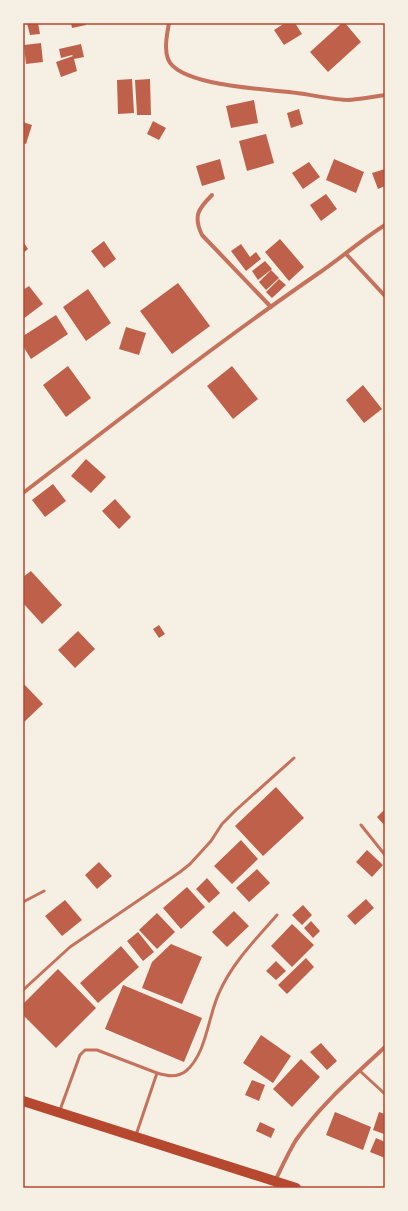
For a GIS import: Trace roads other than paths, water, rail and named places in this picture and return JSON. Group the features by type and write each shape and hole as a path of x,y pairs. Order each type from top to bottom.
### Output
{"main road":[{"path":"23,1101 296,1188"}],"street":[{"path":"169,23 167,38 168,60 175,68 192,77 221,85 348,100 385,95"},
{"path":"212,195 198,213 197,219 202,235 271,307"},
{"path":"23,493 238,329 385,225"},
{"path":"346,254 385,296"},
{"path":"274,1181 296,1141 309,1123 328,1101 385,1047"}],"lane":[{"path":"23,990 70,947 190,864 210,841 222,824 294,758"},
{"path":"361,825 385,855"},
{"path":"23,902 44,891"},
{"path":"59,1113 80,1056 85,1050 97,1050 170,1077 186,1071 195,1060 219,993 235,964 277,915"},
{"path":"360,1071 385,1094"},
{"path":"136,1137 157,1072"}]}
